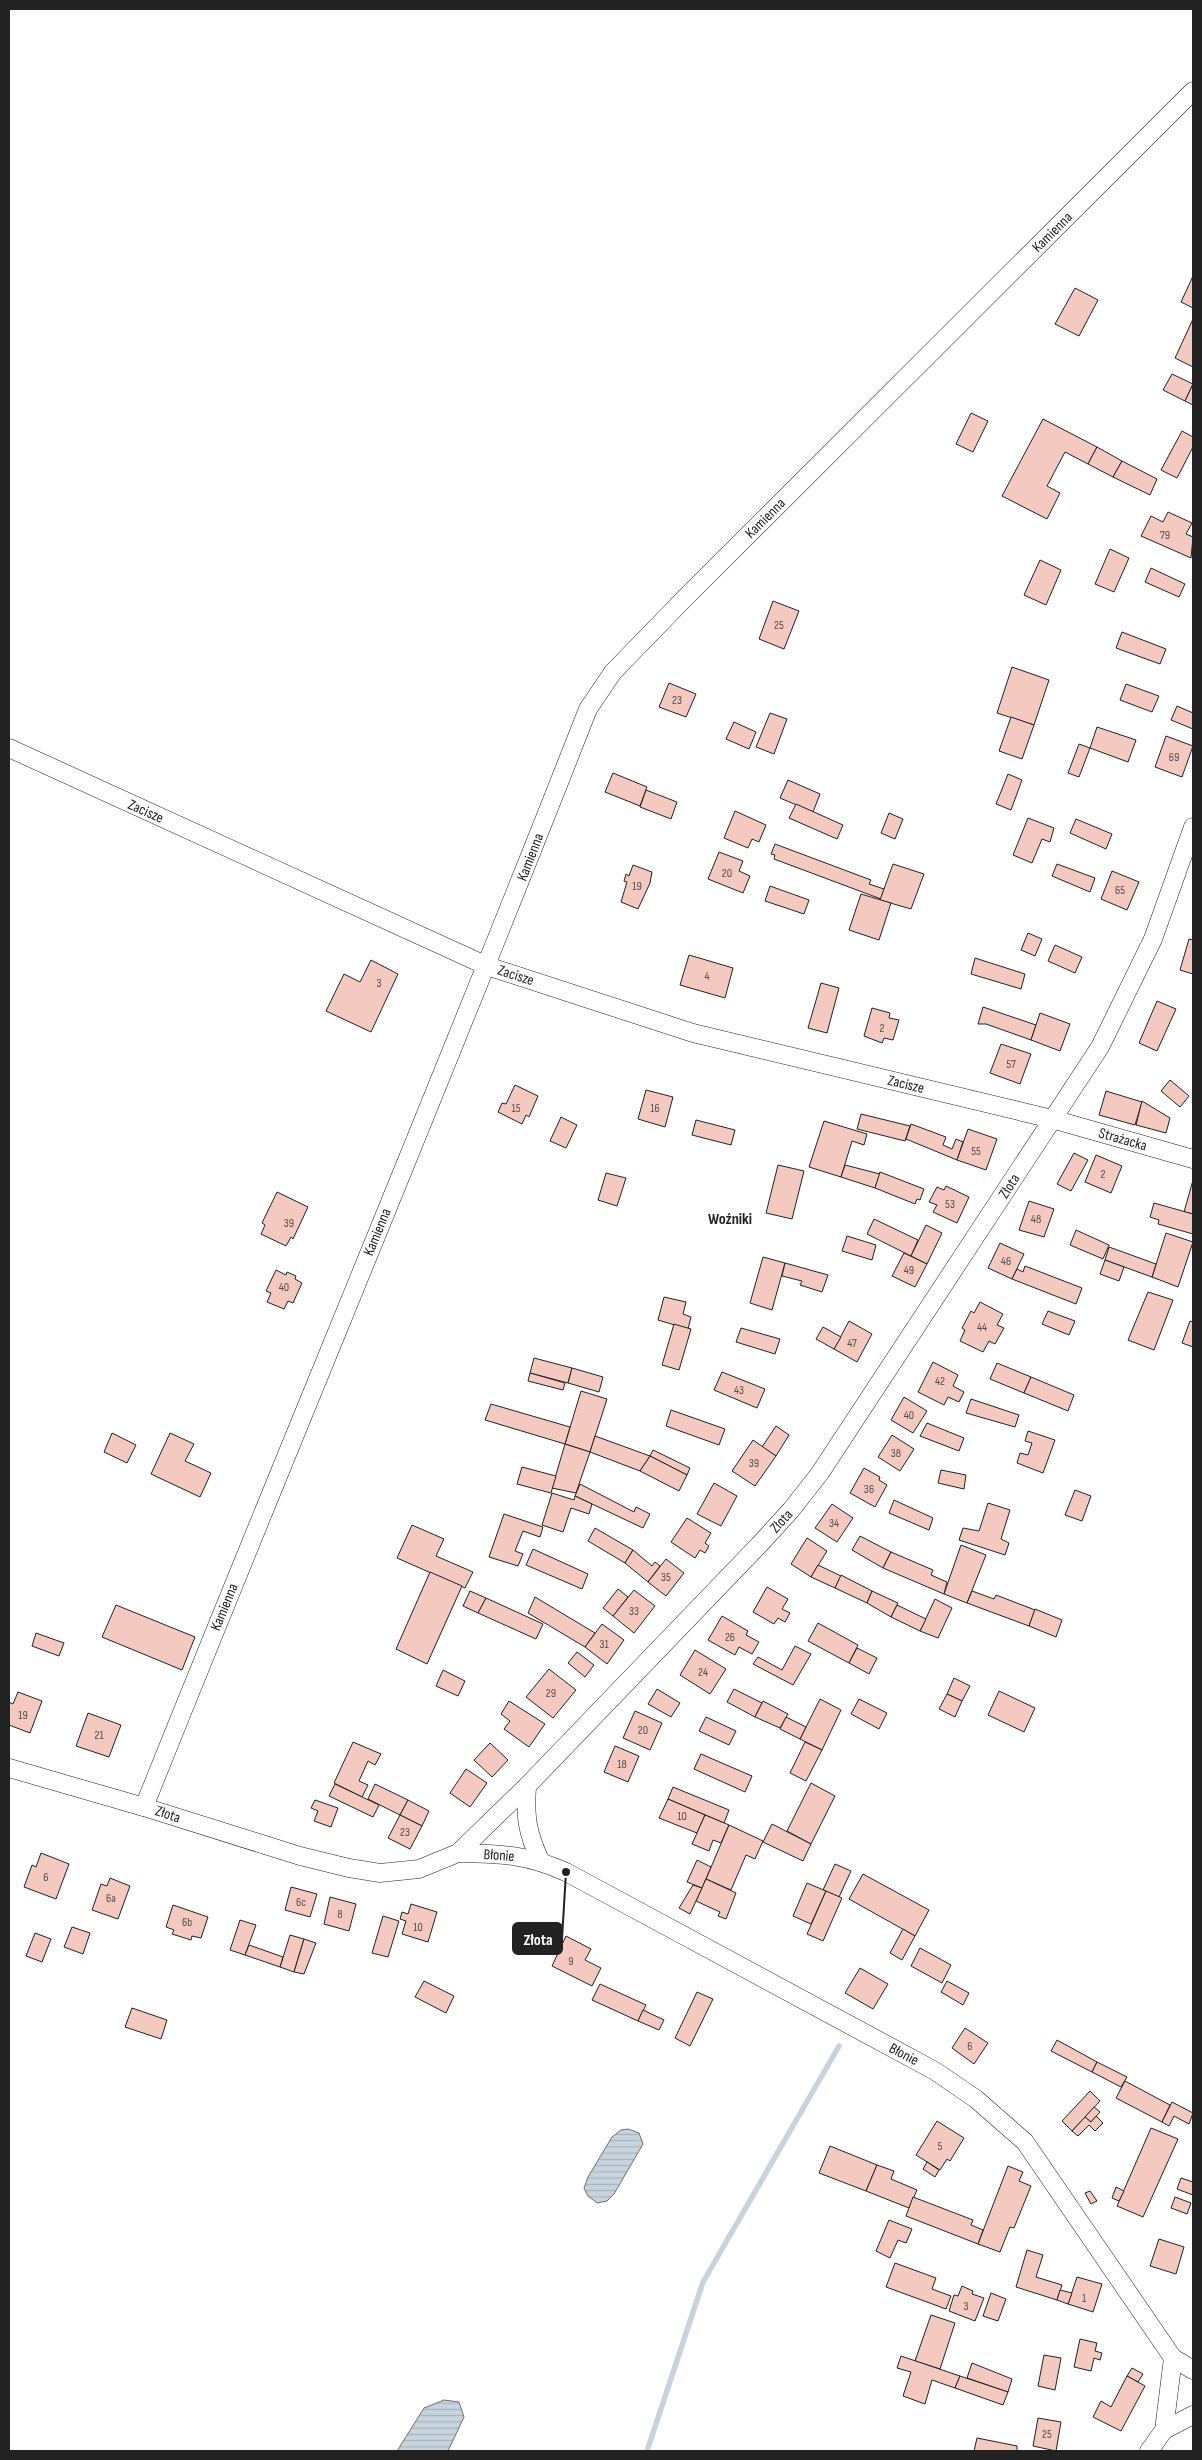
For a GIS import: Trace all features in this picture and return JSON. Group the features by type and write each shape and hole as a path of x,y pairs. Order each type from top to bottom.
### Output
{"street":[{"name":"Kamienna","path":"144,1807 246,1552 487,966 588,709 613,672 1193,91"},
{"name":"Zacisze","path":"9,748 487,966 693,1033 1052,1119"},
{"name":"Złota","path":"9,1768 144,1807 300,1856 348,1868 380,1873 401,1872 437,1863 458,1853 527,1786 797,1503 845,1438 1100,1046 1154,939 1193,827"},
{"name":"Strażacka","path":"1052,1119 1193,1159"},
{"name":"Błonie","path":"527,1786 525,1814 531,1840 540,1860"},
{"name":"Błonie","path":"458,1853 508,1854 540,1860 566,1872 935,2071 976,2099 1024,2142 1173,2358"},
{"path":"1164,2430 1173,2358 1193,2370"},
{"path":"1149,2451 1164,2430 1193,2415"}],"shaded area":[{"path":"628,2129 639,2133 643,2144 614,2194 607,2201 597,2203 588,2196 584,2188 588,2177 612,2137 621,2130"},
{"path":"444,2400 459,2402 464,2417 448,2451 397,2451 424,2408"}],"building":[{"path":"1193,276 1193,308 1181,302"},
{"path":"1075,288 1098,300 1079,336 1055,324"},
{"path":"1193,319 1193,367 1175,358"},
{"path":"1172,374 1193,384 1185,401 1163,390"},
{"path":"1193,384 1193,405 1185,401"},
{"path":"971,413 988,421 973,452 956,444"},
{"path":"1043,419 1097,447 1088,464 1065,452 1047,486 1060,493 1047,519 1002,496"},
{"path":"1182,431 1193,437 1193,447 1177,478 1161,470"},
{"path":"1097,447 1122,461 1113,477 1088,464"},
{"path":"1122,461 1157,479 1150,495 1113,477"},
{"path":"1168,512 1192,523 1186,534 1193,537 1191,558 1141,536 1151,516 1163,522"},
{"path":"1110,549 1129,558 1114,592 1095,584"},
{"path":"1040,560 1061,570 1046,605 1024,595"},
{"path":"1151,568 1185,584 1179,597 1145,582"},
{"path":"773,601 799,611 784,649 759,639"},
{"path":"1122,632 1166,649 1160,664 1116,648"},
{"path":"1012,667 1049,680 1034,725 997,713"},
{"path":"669,683 696,694 686,717 659,707"},
{"path":"1126,684 1159,696 1152,712 1120,700"},
{"path":"1177,706 1193,713 1193,729 1171,720"},
{"path":"770,713 787,719 774,754 756,747"},
{"path":"1011,717 1034,725 1022,759 999,751"},
{"path":"734,722 756,732 749,749 726,739"},
{"path":"1097,727 1136,740 1128,762 1090,748"},
{"path":"1166,736 1193,746 1182,777 1155,767"},
{"path":"1079,744 1090,748 1079,777 1068,773"},
{"path":"613,773 647,787 640,806 605,792"},
{"path":"1008,774 1022,780 1011,810 996,804"},
{"path":"788,780 820,794 813,812 780,798"},
{"path":"646,790 677,802 671,819 640,807"},
{"path":"796,804 843,825 837,839 789,818"},
{"path":"735,811 766,825 759,842 752,839 748,848 724,838"},
{"path":"889,813 903,819 895,839 881,833"},
{"path":"1028,818 1054,828 1050,842 1042,839 1032,863 1013,855"},
{"path":"1076,819 1112,834 1106,849 1070,833"},
{"path":"775,844 871,880 869,884 884,889 881,899 774,859 775,855 771,854"},
{"path":"719,852 743,861 739,871 750,876 743,893 708,879"},
{"path":"893,864 924,874 911,909 880,900"},
{"path":"1057,864 1095,878 1090,892 1052,876"},
{"path":"633,865 652,872 650,883 638,909 621,902 627,882 624,881 626,874 629,876"},
{"path":"1112,871 1139,882 1127,910 1101,899"},
{"path":"770,886 809,900 804,914 765,901"},
{"path":"861,894 891,903 879,940 849,930"},
{"path":"1028,933 1042,939 1035,956 1021,950"},
{"path":"1189,939 1193,940 1193,974 1180,970"},
{"path":"1055,945 1082,957 1075,973 1048,961"},
{"path":"689,955 733,968 725,998 680,985"},
{"path":"975,958 1025,974 1021,989 971,974"},
{"path":"371,960 398,974 371,1032 326,1011 344,974 360,982"},
{"path":"821,983 839,988 827,1033 808,1028"},
{"path":"1157,1001 1176,1009 1157,1051 1139,1043"},
{"path":"983,1007 1036,1025 1031,1040 986,1024 978,1024"},
{"path":"872,1008 890,1013 889,1018 899,1020 893,1040 884,1038 882,1043 864,1036"},
{"path":"1040,1013 1070,1024 1060,1051 1031,1040"},
{"path":"1001,1044 1031,1054 1020,1084 990,1073"},
{"path":"1170,1080 1189,1096 1180,1107 1161,1091"},
{"path":"515,1085 538,1096 529,1117 526,1115 522,1124 498,1112 502,1103 506,1104"},
{"path":"646,1090 673,1097 665,1127 638,1119"},
{"path":"1106,1091 1142,1102 1135,1125 1099,1115"},
{"path":"1142,1101 1170,1118 1166,1133 1136,1125"},
{"path":"861,1114 910,1126 905,1141 857,1129"},
{"path":"561,1117 577,1125 566,1148 550,1141"},
{"path":"696,1120 735,1130 731,1145 692,1135"},
{"path":"824,1121 867,1134 864,1145 852,1141 841,1177 809,1167"},
{"path":"911,1124 946,1137 943,1145 952,1149 956,1139 963,1142 957,1160 906,1139"},
{"path":"968,1129 997,1139 986,1170 957,1160"},
{"path":"1074,1153 1088,1160 1071,1191 1057,1184"},
{"path":"1096,1155 1122,1166 1111,1193 1085,1182"},
{"path":"778,1165 804,1171 792,1219 766,1213"},
{"path":"845,1165 880,1174 875,1188 841,1177"},
{"path":"880,1172 924,1189 920,1200 917,1199 915,1204 875,1188"},
{"path":"606,1173 626,1178 617,1206 598,1200"},
{"path":"1193,1180 1193,1214 1184,1212"},
{"path":"946,1186 969,1197 957,1223 933,1212 937,1205 929,1202 937,1187 944,1190"},
{"path":"277,1192 308,1207 293,1239 291,1237 286,1246 261,1234 265,1225 262,1223"},
{"path":"1029,1201 1054,1209 1044,1237 1019,1230"},
{"path":"1154,1203 1193,1214 1193,1234 1158,1224 1159,1220 1150,1217"},
{"path":"874,1219 918,1240 911,1256 867,1234"},
{"path":"926,1225 942,1233 927,1264 911,1256"},
{"path":"1076,1230 1109,1245 1103,1259 1070,1245"},
{"path":"1166,1233 1193,1242 1178,1287 1152,1277"},
{"path":"847,1236 876,1245 872,1260 842,1251"},
{"path":"1000,1243 1024,1254 1012,1279 988,1268"},
{"path":"1109,1247 1156,1264 1152,1277 1105,1260"},
{"path":"904,1253 927,1264 915,1287 892,1276"},
{"path":"763,1257 785,1263 772,1310 750,1303"},
{"path":"1105,1260 1124,1267 1119,1281 1100,1274"},
{"path":"785,1263 828,1275 822,1292 800,1285 802,1281 782,1276"},
{"path":"1025,1266 1082,1288 1076,1304 1012,1279 1017,1269 1023,1272"},
{"path":"276,1270 286,1275 287,1272 296,1276 295,1279 302,1283 293,1303 288,1301 284,1309 267,1302 271,1293 266,1291"},
{"path":"1148,1292 1173,1300 1154,1350 1128,1340"},
{"path":"664,1297 686,1302 683,1314 691,1317 688,1329 658,1320"},
{"path":"980,1302 1003,1314 997,1325 1004,1328 995,1344 989,1341 983,1352 960,1341 965,1330 962,1328 971,1311 974,1313"},
{"path":"1048,1311 1075,1321 1069,1335 1042,1324"},
{"path":"849,1321 872,1334 857,1362 834,1349"},
{"path":"1190,1321 1193,1322 1193,1347 1182,1343"},
{"path":"674,1324 691,1329 679,1370 662,1365"},
{"path":"823,1327 841,1337 834,1349 816,1339"},
{"path":"741,1328 780,1339 775,1354 736,1342"},
{"path":"534,1358 572,1368 568,1383 530,1373"},
{"path":"933,1362 958,1375 953,1386 964,1392 959,1402 948,1397 944,1405 918,1392"},
{"path":"997,1363 1031,1377 1024,1393 990,1379"},
{"path":"572,1368 603,1377 599,1392 568,1383"},
{"path":"722,1372 765,1389 757,1408 714,1390"},
{"path":"530,1373 565,1383 563,1390 528,1381"},
{"path":"1031,1377 1074,1395 1068,1411 1024,1393"},
{"path":"581,1391 607,1399 590,1452 565,1444"},
{"path":"904,1397 927,1411 913,1433 891,1420"},
{"path":"971,1399 1019,1415 1015,1427 966,1413"},
{"path":"491,1404 570,1427 565,1444 485,1420"},
{"path":"671,1410 725,1429 719,1445 666,1426"},
{"path":"927,1423 964,1438 959,1451 920,1436"},
{"path":"776,1426 789,1435 776,1456 762,1447"},
{"path":"1028,1431 1055,1440 1043,1473 1017,1463 1020,1453 1028,1455 1032,1443 1025,1441"},
{"path":"112,1433 136,1445 127,1463 104,1452"},
{"path":"170,1433 194,1444 185,1461 211,1473 200,1497 151,1474"},
{"path":"892,1435 914,1449 900,1471 878,1457"},
{"path":"595,1436 650,1456 640,1471 590,1452"},
{"path":"753,1440 776,1456 755,1486 732,1471"},
{"path":"565,1444 590,1452 576,1493 552,1488"},
{"path":"653,1450 690,1468 687,1475 650,1456"},
{"path":"650,1456 687,1475 679,1491 640,1471"},
{"path":"522,1467 556,1476 551,1493 517,1484"},
{"path":"864,1468 880,1477 879,1480 887,1485 875,1507 850,1493"},
{"path":"941,1470 966,1475 964,1489 938,1483"},
{"path":"714,1483 737,1496 721,1526 697,1514"},
{"path":"580,1484 634,1512 636,1507 650,1514 643,1528 575,1496"},
{"path":"1075,1490 1091,1496 1082,1521 1065,1515"},
{"path":"552,1493 574,1500 575,1496 592,1504 589,1514 571,1508 563,1532 542,1525"},
{"path":"894,1500 933,1518 929,1530 889,1513"},
{"path":"988,1503 1010,1510 1001,1539 1009,1543 1005,1555 959,1540 963,1528 979,1531"},
{"path":"832,1504 853,1518 837,1542 815,1528"},
{"path":"504,1514 543,1527 540,1537 523,1531 515,1551 523,1554 518,1566 489,1557"},
{"path":"687,1518 711,1533 705,1543 709,1546 705,1553 700,1550 695,1558 671,1542"},
{"path":"412,1525 444,1539 436,1556 473,1572 465,1588 397,1558"},
{"path":"595,1528 633,1550 625,1563 588,1541"},
{"path":"860,1536 891,1552 883,1568 852,1550"},
{"path":"807,1538 827,1551 811,1577 791,1564"},
{"path":"961,1545 986,1555 967,1603 944,1594"},
{"path":"533,1549 588,1574 582,1589 526,1565"},
{"path":"633,1550 652,1566 655,1562 660,1566 648,1582 625,1563"},
{"path":"891,1552 933,1570 931,1575 947,1582 944,1594 883,1568"},
{"path":"666,1559 684,1573 666,1596 648,1582"},
{"path":"818,1565 841,1576 835,1588 811,1577"},
{"path":"430,1572 462,1586 427,1664 396,1649"},
{"path":"841,1575 872,1591 867,1603 835,1588"},
{"path":"767,1587 788,1599 782,1609 790,1613 785,1622 778,1618 774,1624 753,1612"},
{"path":"618,1589 628,1597 613,1616 603,1608"},
{"path":"634,1590 655,1606 634,1633 613,1616"},
{"path":"470,1591 486,1598 478,1613 463,1606"},
{"path":"872,1591 898,1603 891,1617 867,1603"},
{"path":"972,1591 994,1599 996,1595 1035,1610 1029,1626 967,1603"},
{"path":"535,1597 595,1633 585,1647 528,1613"},
{"path":"486,1598 543,1624 536,1639 478,1613"},
{"path":"935,1599 952,1608 938,1638 920,1631"},
{"path":"116,1605 195,1637 182,1670 102,1637"},
{"path":"897,1605 926,1619 920,1631 891,1617"},
{"path":"1035,1609 1062,1620 1056,1637 1029,1626"},
{"path":"722,1616 748,1631 746,1635 759,1642 752,1654 739,1647 735,1655 708,1640"},
{"path":"818,1623 858,1645 849,1663 808,1641"},
{"path":"602,1624 624,1640 607,1664 585,1647"},
{"path":"36,1633 64,1643 59,1656 32,1646"},
{"path":"795,1646 811,1654 793,1685 753,1664 758,1657 782,1670"},
{"path":"857,1648 877,1658 869,1674 849,1663"},
{"path":"695,1650 726,1669 710,1694 680,1675"},
{"path":"577,1652 594,1665 585,1677 568,1663"},
{"path":"549,1669 576,1690 553,1718 526,1697"},
{"path":"443,1670 465,1681 458,1696 436,1686"},
{"path":"954,1678 970,1686 962,1701 947,1694"},
{"path":"657,1689 680,1703 671,1717 648,1704"},
{"path":"734,1689 762,1703 755,1717 727,1702"},
{"path":"999,1691 1035,1708 1024,1732 988,1715"},
{"path":"18,1692 42,1701 30,1733 9,1725 9,1702 13,1704"},
{"path":"947,1694 962,1701 955,1717 939,1709"},
{"path":"820,1699 841,1710 822,1750 800,1739"},
{"path":"859,1699 887,1713 879,1729 851,1714"},
{"path":"509,1701 545,1724 529,1747 504,1729 510,1721 501,1714"},
{"path":"763,1701 788,1714 780,1728 755,1717"},
{"path":"635,1711 662,1723 650,1750 623,1738"},
{"path":"88,1713 121,1725 109,1757 76,1746"},
{"path":"706,1717 736,1731 729,1745 699,1731"},
{"path":"786,1717 806,1727 800,1739 780,1729"},
{"path":"353,1742 381,1754 375,1765 368,1761 359,1781 368,1785 362,1797 334,1783"},
{"path":"805,1742 822,1750 806,1781 790,1773"},
{"path":"490,1743 508,1760 492,1777 474,1760"},
{"path":"615,1746 639,1756 628,1782 604,1772"},
{"path":"701,1754 752,1776 745,1792 694,1769"},
{"path":"466,1769 487,1783 470,1807 450,1793"},
{"path":"811,1783 835,1796 811,1844 787,1831"},
{"path":"335,1784 379,1805 373,1817 329,1796"},
{"path":"375,1784 408,1800 400,1815 368,1799"},
{"path":"673,1787 729,1810 724,1823 668,1799"},
{"path":"668,1799 705,1815 697,1833 659,1818"},
{"path":"315,1800 338,1808 331,1827 314,1821 318,1811 311,1808"},
{"path":"408,1800 429,1811 422,1826 400,1815"},
{"path":"400,1815 422,1826 410,1849 388,1838"},
{"path":"705,1815 729,1825 721,1843 713,1840 709,1851 692,1844"},
{"path":"772,1824 811,1844 803,1861 763,1842"},
{"path":"729,1825 763,1841 755,1859 746,1855 731,1890 706,1879"},
{"path":"41,1853 69,1864 56,1899 24,1887 32,1865 36,1867"},
{"path":"697,1860 711,1867 702,1888 687,1882"},
{"path":"835,1864 851,1871 839,1897 823,1890"},
{"path":"863,1874 929,1910 915,1936 849,1899"},
{"path":"110,1878 130,1886 118,1919 92,1910 101,1884 107,1886"},
{"path":"706,1879 736,1893 726,1919 718,1916 720,1912 696,1901"},
{"path":"807,1883 826,1891 811,1924 793,1916"},
{"path":"693,1885 702,1888 690,1914 679,1908"},
{"path":"291,1887 317,1894 310,1917 285,1910"},
{"path":"826,1891 842,1898 823,1941 807,1934"},
{"path":"330,1897 356,1904 349,1931 324,1924"},
{"path":"411,1904 437,1912 428,1942 402,1934 406,1921 400,1919 402,1912 408,1914"},
{"path":"173,1905 208,1917 201,1938 192,1936 191,1940 172,1934 174,1930 166,1927"},
{"path":"383,1916 399,1921 388,1957 372,1953"},
{"path":"240,1920 256,1925 245,1955 230,1950"},
{"path":"72,1927 90,1933 83,1954 64,1947"},
{"path":"903,1929 915,1936 902,1960 890,1953"},
{"path":"35,1933 51,1939 42,1962 26,1956"},
{"path":"290,1935 304,1939 294,1972 280,1967"},
{"path":"566,1936 591,1949 585,1960 601,1968 592,1986 552,1966"},
{"path":"304,1939 316,1943 304,1974 294,1972"},
{"path":"249,1945 283,1957 280,1967 245,1955"},
{"path":"920,1948 951,1965 942,1983 911,1966"},
{"path":"860,1968 888,1984 873,2009 845,1993"},
{"path":"424,1981 454,1996 446,2013 415,1997"},
{"path":"947,1981 969,1993 963,2005 941,1992"},
{"path":"600,1984 646,2005 638,2021 592,2000"},
{"path":"697,1992 713,1999 690,2046 675,2038"},
{"path":"132,2008 167,2020 161,2039 125,2027"},
{"path":"643,2010 664,2020 659,2030 638,2021"},
{"path":"965,2028 988,2043 974,2064 952,2048"},
{"path":"1057,2040 1097,2062 1092,2072 1051,2051"},
{"path":"1097,2062 1127,2077 1121,2087 1092,2072"},
{"path":"1125,2081 1170,2105 1162,2122 1116,2098"},
{"path":"1090,2091 1100,2101 1072,2131 1062,2121"},
{"path":"1172,2102 1193,2113 1189,2124 1174,2116 1169,2126 1162,2122"},
{"path":"1094,2107 1100,2112 1091,2122 1085,2117"},
{"path":"1096,2116 1103,2123 1095,2131 1089,2125 1078,2136 1072,2131 1085,2117 1091,2122"},
{"path":"937,2121 964,2138 950,2161 947,2159 940,2170 916,2155"},
{"path":"1151,2128 1178,2139 1143,2217 1117,2206"},
{"path":"830,2146 877,2165 866,2191 819,2173"},
{"path":"927,2162 939,2170 935,2177 923,2169"},
{"path":"877,2165 894,2171 891,2179 917,2190 909,2208 866,2191"},
{"path":"1008,2166 1023,2172 1019,2181 1031,2186 1014,2228 1010,2227 1000,2252 978,2244"},
{"path":"1181,2178 1193,2182 1193,2195 1177,2189"},
{"path":"1116,2187 1124,2191 1119,2201 1112,2198"},
{"path":"1090,2191 1097,2201 1091,2204 1085,2193"},
{"path":"913,2197 973,2220 971,2225 983,2230 978,2244 906,2216"},
{"path":"1175,2197 1191,2203 1187,2214 1171,2208"},
{"path":"889,2220 912,2229 906,2243 898,2240 890,2258 876,2251"},
{"path":"1159,2239 1184,2247 1176,2274 1150,2266"},
{"path":"1027,2250 1043,2255 1036,2277 1062,2285 1057,2300 1016,2287"},
{"path":"895,2263 936,2278 932,2289 951,2296 946,2309 886,2287"},
{"path":"1077,2277 1102,2284 1093,2312 1068,2304"},
{"path":"962,2286 973,2291 972,2294 984,2298 975,2321 949,2311 954,2295 958,2296"},
{"path":"1060,2290 1072,2293 1068,2304 1057,2300"},
{"path":"991,2293 1006,2299 998,2321 983,2316"},
{"path":"931,2315 955,2323 940,2369 915,2361"},
{"path":"1080,2339 1097,2343 1095,2351 1102,2353 1100,2360 1094,2358 1091,2371 1074,2367"},
{"path":"1044,2355 1061,2358 1055,2390 1038,2386"},
{"path":"901,2356 960,2376 955,2388 932,2380 925,2404 903,2396 911,2372 897,2368"},
{"path":"972,2363 1012,2379 1008,2392 967,2378"},
{"path":"1132,2368 1143,2374 1138,2382 1127,2376"},
{"path":"960,2376 1008,2392 1003,2405 955,2388"},
{"path":"1127,2376 1145,2386 1121,2431 1093,2417 1101,2401 1111,2407"},
{"path":"1038,2418 1061,2422 1056,2451 1033,2446"},
{"path":"977,2438 1017,2446 1017,2451 974,2451"}],"waterway":[{"path":"647,2451 703,2282 839,2046"}],"place":[{"name":"Złota","path":"566,1872"}],"district":[{"name":"Woźniki","path":"730,1218"}]}
